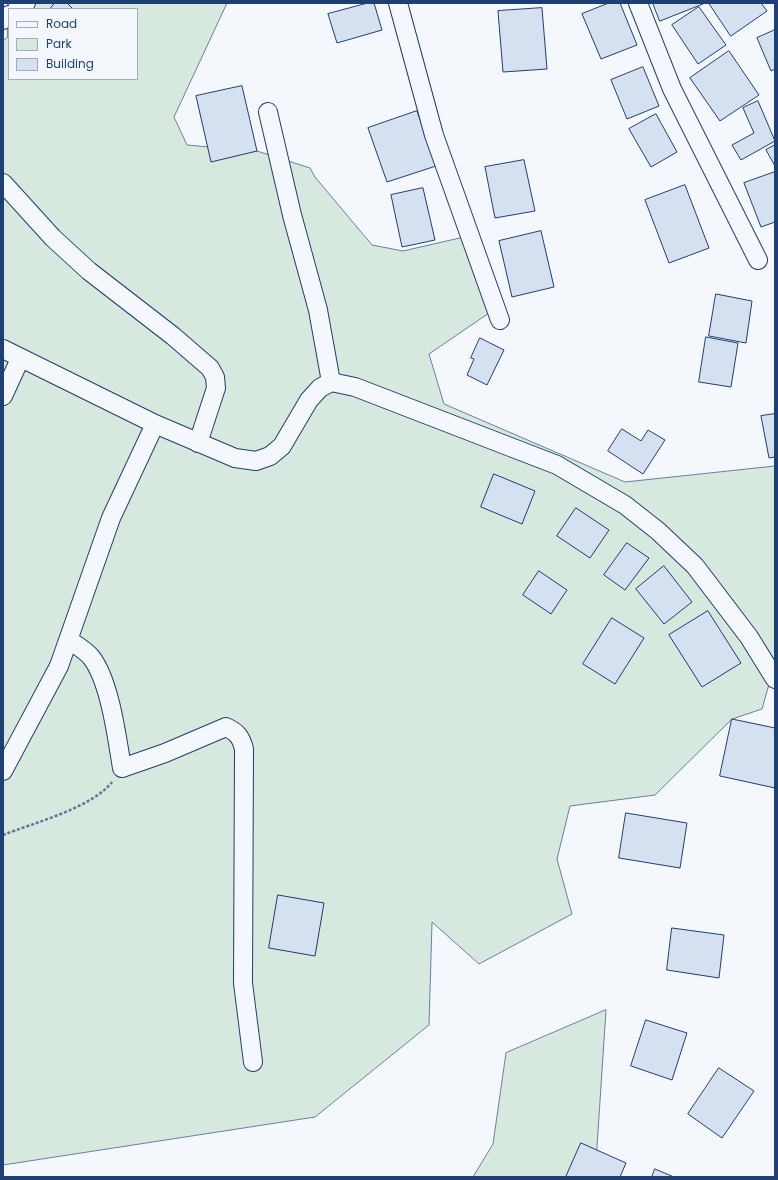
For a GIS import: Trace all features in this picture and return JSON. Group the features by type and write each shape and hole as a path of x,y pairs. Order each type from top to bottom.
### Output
{"street":[{"path":"398,3 434,135 500,320"},
{"path":"638,3 672,89 758,260"},
{"path":"268,112 292,215 318,310 331,382"},
{"path":"3,183 53,238 89,271 173,336 210,368 215,376 216,388 198,443"},
{"path":"3,349 20,359 155,424 235,458 256,461 270,456 282,446 309,400 320,388 331,382 356,387 557,464 625,505 658,531 695,566 749,637 775,679"},
{"path":"3,396 20,359"},
{"path":"3,771 59,666 111,518 155,424"},
{"path":"69,640 91,657 104,683 113,716 122,768 165,753 226,727 236,732 242,739 244,749 243,983 253,1062"}],"path":[{"path":"3,835 69,811 89,800 110,784 122,768"}],"green space":[{"path":"8,3 227,3 174,117 187,145 257,151 310,168 315,177 372,245 403,251 464,237 492,311 429,354 444,404 625,482 775,466 775,663 762,709 732,719 655,795 570,806 557,859 572,914 479,964 432,922 429,1025 315,1117 3,1165 3,40 7,38"},
{"path":"606,1010 595,1177 473,1177 493,1144 506,1053"}],"building":[{"path":"55,3 67,3 72,8 51,8"},
{"path":"368,3 374,3 382,30 337,43 328,14"},
{"path":"609,3 620,3 637,45 601,59 582,14"},
{"path":"653,3 702,3 703,4 660,21"},
{"path":"709,3 761,3 767,11 731,36"},
{"path":"699,7 726,45 698,64 672,25"},
{"path":"542,8 547,69 503,72 498,11"},
{"path":"775,30 775,69 771,71 757,38"},
{"path":"729,51 759,95 720,121 690,78"},
{"path":"643,67 659,106 627,119 611,80"},
{"path":"242,86 257,151 211,162 196,96"},
{"path":"758,101 775,141 741,160 732,145 754,133 743,108"},
{"path":"417,111 436,166 387,182 368,128"},
{"path":"656,114 677,152 651,167 629,129"},
{"path":"775,145 775,166 766,150"},
{"path":"524,160 535,211 495,218 485,167"},
{"path":"775,172 775,222 761,227 744,183"},
{"path":"685,185 709,248 669,263 645,200"},
{"path":"423,188 435,240 402,247 391,195"},
{"path":"541,231 554,287 512,297 499,241"},
{"path":"716,294 752,301 746,343 709,336"},
{"path":"706,337 738,343 731,387 699,382"},
{"path":"480,338 504,350 487,385 467,375 474,359 471,358"},
{"path":"775,414 775,457 769,458 761,416"},
{"path":"622,429 641,441 648,430 665,440 643,474 608,451"},
{"path":"494,474 535,491 522,524 481,507"},
{"path":"576,508 609,530 590,558 557,536"},
{"path":"627,543 649,558 625,590 604,575"},
{"path":"664,566 692,602 664,624 636,589"},
{"path":"539,571 567,590 551,614 523,595"},
{"path":"708,611 741,663 702,687 669,635"},
{"path":"612,618 644,638 615,684 583,664"},
{"path":"732,719 775,728 775,788 720,776"},
{"path":"626,813 687,823 680,868 619,858"},
{"path":"278,895 324,903 315,956 269,948"},
{"path":"672,928 724,935 719,978 667,970"},
{"path":"646,1020 687,1033 672,1080 631,1066"},
{"path":"719,1068 754,1091 722,1138 688,1114"},
{"path":"581,1143 626,1163 620,1177 566,1177"},
{"path":"655,1169 674,1177 652,1177"}]}
